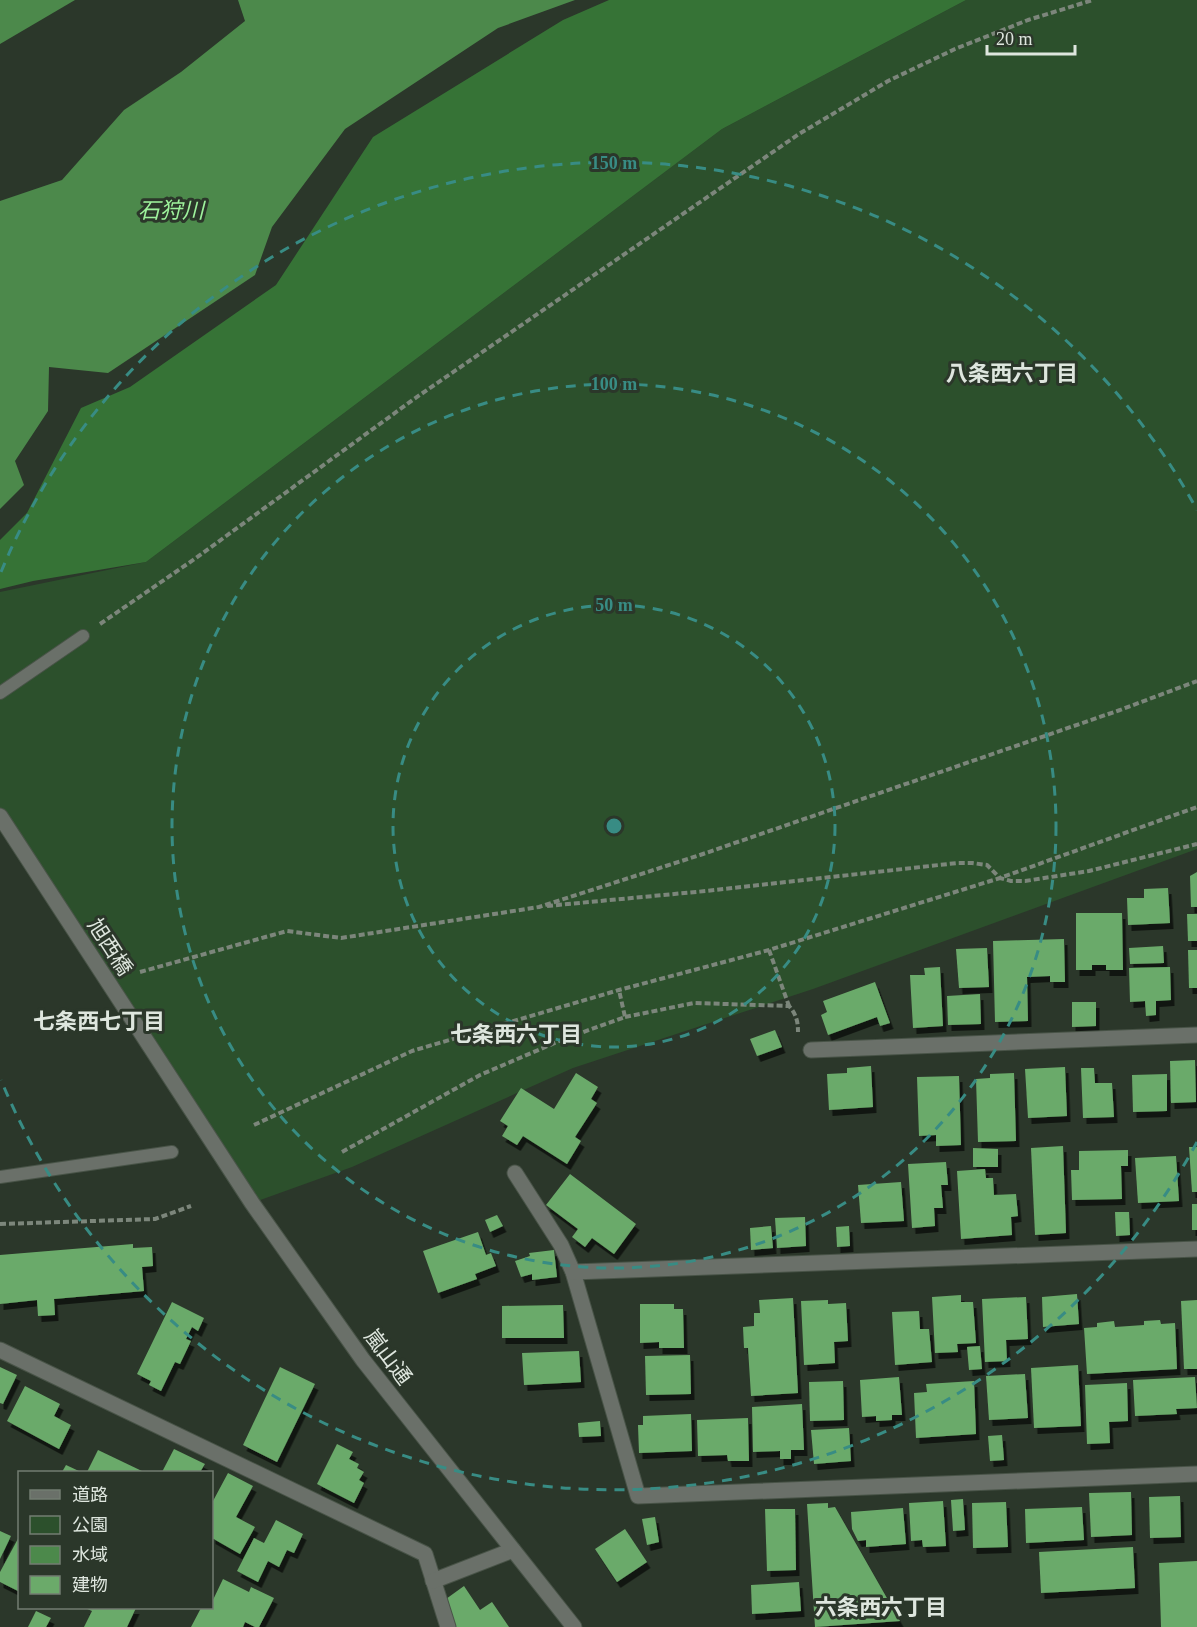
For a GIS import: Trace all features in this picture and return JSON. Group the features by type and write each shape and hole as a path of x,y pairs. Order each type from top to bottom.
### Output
{"street":[{"name":"旭西橋","path":"0,816 185,1100"},
{"path":"811,1050 1197,1035"},
{"name":"嵐山通","path":"185,1100 252,1203 363,1360 574,1627"},
{"path":"515,1173 561,1245 573,1272 638,1496 1197,1474"},
{"path":"573,1272 1197,1250"},
{"path":"0,1350 425,1554 448,1627"},
{"path":"433,1581 513,1550"}],"lane":[{"path":"0,693 83,636"},
{"path":"0,1177 172,1152"}],"path":[{"path":"83,636 196,558 414,399 800,134 888,81 955,49 1029,20 1093,0"},
{"path":"539,907 711,851 1120,710 1197,681"},
{"path":"254,1125 412,1051 619,990 769,950 1000,878 1197,807"},
{"path":"140,972 287,931 341,938 539,907 957,863 987,865 1000,878 1025,881 1089,870 1197,844"},
{"path":"769,950 789,1006 795,1013 798,1022 798,1036 801,1043 811,1050"},
{"path":"619,990 625,1017"},
{"path":"342,1152 480,1075 564,1039 625,1017 694,1003 789,1006"},
{"path":"0,1224 155,1219 191,1206"}],"green space":[{"path":"966,0 1197,0 1197,849 813,989 573,1068 352,1167 252,1203 0,816 0,592 146,562 722,129"}],"shaded area":[{"path":"609,0 966,0 722,129 146,562 33,581 0,589 0,540 27,513 81,408 130,387 276,285 373,137 563,20"}],"water":[{"path":"0,0 75,0 0,44"},
{"name":"石狩川","path":"238,0 575,0 498,28 345,129 272,227 255,275 108,373 49,367 48,411 15,461 24,485 0,509 0,201 62,180 124,110 181,72 245,21"}],"building":[{"path":"1197,872 1197,907 1191,907 1190,876"},
{"path":"1168,888 1170,923 1128,925 1127,898 1144,898 1144,889"},
{"path":"1076,913 1122,913 1123,970 1106,970 1106,965 1092,965 1092,970 1076,970"},
{"path":"1187,914 1197,914 1197,941 1188,941"},
{"path":"1064,939 1065,982 1050,982 1050,976 1027,977 1028,1021 995,1022 993,941"},
{"path":"1163,946 1164,963 1130,964 1129,948"},
{"path":"987,948 989,987 959,988 956,949"},
{"path":"1188,950 1197,950 1197,988 1189,988"},
{"path":"940,967 943,1026 913,1028 910,975 925,975 924,968"},
{"path":"1170,967 1171,1000 1156,1001 1156,1015 1146,1016 1145,1001 1130,1002 1129,968"},
{"path":"875,982 890,1023 880,1026 877,1017 828,1035 821,1015 827,1012 823,1001"},
{"path":"980,994 981,1024 948,1025 947,996"},
{"path":"1072,1002 1096,1002 1096,1026 1072,1027"},
{"path":"775,1030 782,1047 757,1056 750,1039"},
{"path":"1195,1060 1196,1102 1171,1103 1170,1061"},
{"path":"871,1066 873,1107 829,1110 827,1074 847,1073 847,1068"},
{"path":"1065,1067 1067,1116 1028,1118 1025,1069"},
{"path":"1081,1068 1094,1068 1095,1083 1112,1083 1114,1117 1083,1118"},
{"path":"576,1073 598,1087 591,1099 597,1103 575,1137 581,1141 567,1164 523,1136 517,1145 502,1136 508,1126 500,1121 521,1088 554,1109"},
{"path":"1014,1073 1016,1141 978,1142 976,1079 990,1078 990,1074"},
{"path":"1167,1074 1167,1111 1133,1112 1132,1075"},
{"path":"959,1076 961,1145 936,1146 936,1135 919,1136 917,1077"},
{"path":"1063,1146 1066,1233 1035,1235 1031,1148"},
{"path":"1189,1147 1197,1147 1197,1192 1192,1192"},
{"path":"973,1148 998,1149 998,1167 973,1167"},
{"path":"1128,1150 1128,1166 1121,1166 1122,1199 1072,1200 1071,1170 1079,1170 1079,1151"},
{"path":"1176,1156 1179,1201 1138,1203 1135,1158"},
{"path":"946,1162 948,1185 941,1185 943,1208 934,1208 935,1226 912,1228 908,1164"},
{"path":"985,1169 986,1178 993,1178 994,1195 1016,1194 1018,1216 1011,1217 1012,1235 961,1239 957,1171"},
{"path":"570,1174 636,1224 614,1254 592,1238 585,1247 572,1237 578,1229 546,1205"},
{"path":"901,1182 904,1221 861,1223 858,1185"},
{"path":"1192,1204 1197,1204 1197,1230 1192,1230"},
{"path":"1115,1212 1129,1212 1130,1235 1116,1236"},
{"path":"497,1215 503,1226 490,1232 485,1220"},
{"path":"805,1217 806,1246 777,1248 775,1218"},
{"path":"771,1226 773,1248 751,1250 750,1228"},
{"path":"849,1226 850,1246 837,1247 836,1227"},
{"path":"478,1232 486,1255 491,1253 496,1266 475,1274 477,1279 438,1293 423,1251"},
{"path":"133,1244 133,1248 152,1247 153,1266 142,1267 144,1291 54,1299 55,1315 38,1316 37,1300 0,1304 0,1255"},
{"path":"554,1250 557,1277 532,1280 532,1274 521,1277 515,1261 530,1256 529,1253"},
{"path":"1077,1294 1079,1324 1043,1327 1042,1297"},
{"path":"961,1295 961,1302 973,1302 976,1343 957,1344 958,1352 935,1353 932,1297"},
{"path":"1026,1297 1028,1339 1006,1340 1007,1361 985,1362 982,1299"},
{"path":"793,1298 798,1393 751,1396 748,1348 744,1348 743,1327 754,1326 754,1313 760,1313 759,1300"},
{"path":"828,1300 828,1304 846,1303 848,1341 834,1342 835,1363 804,1365 801,1301"},
{"path":"1197,1300 1197,1369 1184,1369 1181,1301"},
{"path":"172,1302 204,1318 198,1331 192,1327 186,1339 191,1341 180,1364 175,1362 161,1391 149,1385 151,1381 137,1374"},
{"path":"640,1304 674,1304 674,1309 683,1309 684,1348 659,1348 659,1342 640,1343"},
{"path":"563,1305 564,1338 502,1338 502,1306"},
{"path":"919,1311 920,1329 929,1329 932,1362 895,1365 892,1312"},
{"path":"1160,1320 1161,1324 1175,1323 1177,1369 1087,1374 1084,1328 1097,1327 1097,1323 1114,1321 1115,1327 1144,1325 1144,1321"},
{"path":"980,1346 982,1369 969,1370 967,1347"},
{"path":"579,1351 581,1382 524,1385 522,1353"},
{"path":"690,1355 691,1394 646,1395 645,1356"},
{"path":"1078,1365 1081,1426 1034,1428 1031,1368"},
{"path":"0,1367 17,1375 3,1404 0,1403"},
{"path":"280,1367 315,1384 277,1462 243,1445"},
{"path":"1025,1374 1028,1418 989,1420 986,1376"},
{"path":"899,1377 902,1415 892,1415 892,1420 876,1421 876,1416 862,1417 860,1380"},
{"path":"1195,1377 1197,1408 1176,1409 1177,1414 1135,1416 1133,1380"},
{"path":"843,1381 844,1420 810,1421 809,1382"},
{"path":"974,1381 976,1434 916,1438 914,1393 927,1392 926,1384"},
{"path":"1127,1383 1128,1421 1109,1422 1110,1443 1087,1444 1085,1385"},
{"path":"25,1386 60,1404 54,1416 71,1425 59,1449 7,1421"},
{"path":"802,1404 804,1450 791,1450 791,1459 780,1459 780,1451 753,1452 752,1407"},
{"path":"691,1414 692,1451 639,1453 638,1425 643,1425 643,1416"},
{"path":"748,1418 749,1461 728,1461 727,1455 698,1456 697,1420"},
{"path":"600,1421 601,1436 579,1437 578,1423"},
{"path":"849,1428 851,1461 814,1464 811,1430"},
{"path":"1002,1435 1004,1460 990,1461 988,1436"},
{"path":"337,1444 353,1452 349,1459 359,1464 357,1468 364,1472 359,1480 364,1483 354,1503 317,1484"},
{"path":"174,1449 205,1464 201,1471 163,1471"},
{"path":"98,1450 142,1471 88,1471"},
{"path":"66,1465 79,1471 63,1471"},
{"path":"228,1473 253,1486 236,1517 255,1527 240,1554 213,1539 213,1501"},
{"path":"1131,1492 1132,1535 1091,1537 1089,1493"},
{"path":"1180,1496 1181,1537 1150,1538 1149,1497"},
{"path":"963,1499 965,1530 953,1531 951,1500"},
{"path":"943,1501 946,1546 923,1547 922,1540 911,1541 909,1503"},
{"path":"1006,1502 1008,1547 973,1548 972,1503"},
{"path":"828,1503 828,1508 835,1507 900,1621 815,1627 807,1504"},
{"path":"1082,1507 1084,1540 1026,1543 1025,1509"},
{"path":"903,1508 906,1544 866,1547 866,1540 858,1541 852,1529 851,1512"},
{"path":"765,1509 795,1509 796,1570 767,1571"},
{"path":"655,1517 659,1542 647,1545 642,1519"},
{"path":"276,1520 303,1534 294,1553 287,1550 279,1567 268,1561 258,1582 237,1571 254,1538 264,1543"},
{"path":"625,1529 647,1562 617,1582 595,1549"},
{"path":"0,1531 11,1536 0,1559"},
{"path":"18,1539 18,1591 0,1582 0,1572"},
{"path":"1133,1547 1135,1588 1041,1593 1039,1552"},
{"path":"1197,1561 1197,1627 1161,1627 1159,1563"},
{"path":"223,1579 249,1592 251,1587 274,1598 259,1627 245,1622 243,1627 191,1627 200,1609 213,1609 213,1600"},
{"path":"799,1582 801,1611 752,1614 751,1585"},
{"path":"464,1586 480,1610 492,1602 509,1627 455,1627 446,1599"},
{"path":"87,1609 136,1609 127,1627 84,1627 92,1611"},
{"path":"36,1611 51,1618 46,1627 28,1627"}],"district":[{"name":"八条西六丁目","path":"1012,373"},
{"name":"七条西七丁目","path":"99,1021"},
{"name":"七条西六丁目","path":"516,1034"},
{"name":"六条西六丁目","path":"881,1607"}]}
